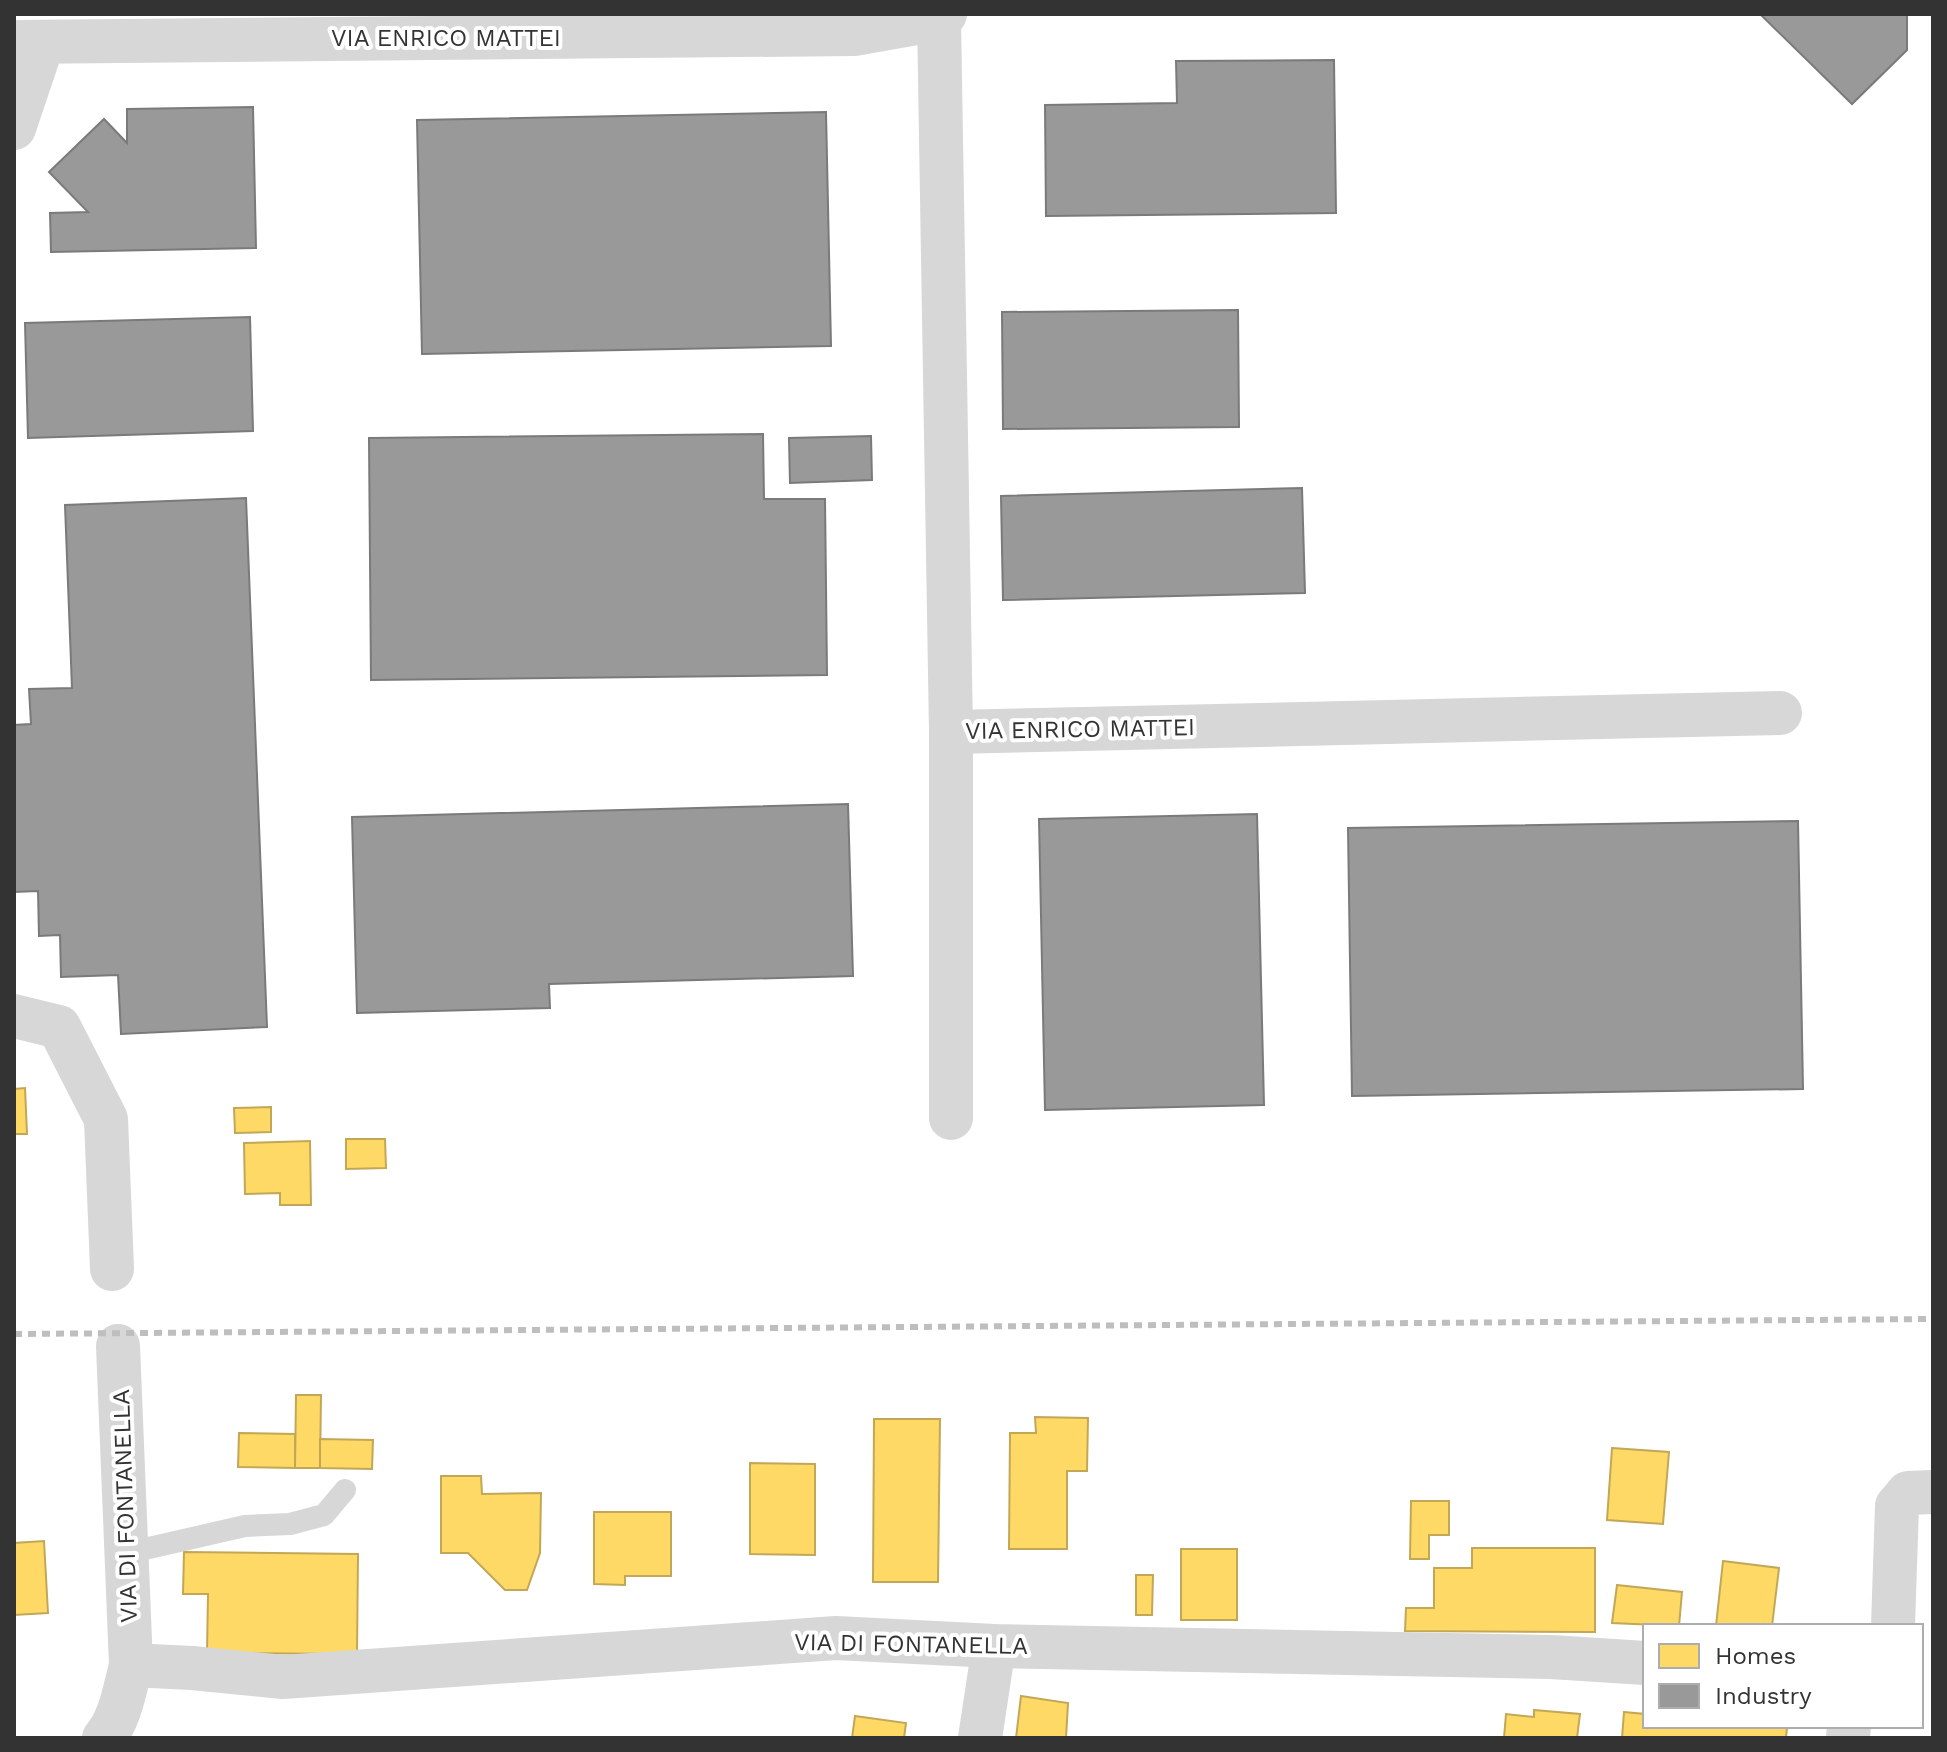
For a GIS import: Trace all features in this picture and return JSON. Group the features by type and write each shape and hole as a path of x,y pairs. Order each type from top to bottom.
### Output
{"street":[{"name":"VIA ENRICO MATTEI","path":"14,128 28,42 264,26 549,26 854,34 942,16 951,732 1780,713"},
{"path":"951,732 951,1118"},
{"path":"14,1016 59,1027 106,1119 112,1269"},
{"name":"VIA DI FONTANELLA","path":"104,1738 110,1732 122,1701 131,1665 118,1346"},
{"path":"1893,1624 1897,1506 1908,1493 1933,1492"},
{"name":"VIA DI FONTANELLA","path":"131,1665 283,1677 836,1638 994,1646 1551,1657 1643,1663"},
{"path":"980,1738 994,1646"}],"lane":[{"path":"127,1553 245,1526 290,1524 324,1515 345,1490"}],"building: Homes":[{"path":"25,1088 27,1134 14,1134 14,1089"},
{"path":"271,1107 271,1132 235,1133 234,1108"},
{"path":"346,1139 385,1139 386,1168 346,1169"},
{"path":"310,1141 311,1205 280,1205 280,1193 245,1194 244,1143"},
{"path":"296,1395 321,1395 320,1468 295,1468"},
{"path":"1035,1417 1088,1418 1087,1471 1067,1471 1067,1549 1009,1549 1010,1433 1036,1433"},
{"path":"874,1419 940,1419 938,1582 873,1582"},
{"path":"239,1433 295,1434 295,1468 238,1467"},
{"path":"320,1439 373,1440 372,1469 320,1468"},
{"path":"1612,1448 1669,1452 1663,1524 1607,1520"},
{"path":"750,1463 815,1464 815,1555 750,1554"},
{"path":"441,1476 481,1476 482,1494 541,1493 540,1553 527,1590 505,1590 468,1553 441,1553"},
{"path":"1411,1501 1449,1501 1449,1535 1429,1535 1429,1559 1410,1559"},
{"path":"594,1512 671,1512 671,1576 625,1576 625,1585 594,1584"},
{"path":"44,1541 48,1613 14,1615 14,1543"},
{"path":"1472,1548 1595,1548 1595,1632 1405,1631 1406,1608 1434,1608 1434,1568 1472,1568"},
{"path":"1181,1549 1237,1549 1237,1620 1181,1620"},
{"path":"184,1552 358,1554 357,1654 207,1653 208,1594 183,1594"},
{"path":"1723,1561 1779,1568 1772,1624 1716,1624"},
{"path":"1136,1575 1153,1575 1152,1615 1136,1615"},
{"path":"1617,1585 1682,1592 1679,1624 1612,1623"},
{"path":"1021,1696 1068,1703 1066,1738 1016,1738"},
{"path":"1534,1710 1580,1714 1577,1738 1504,1738 1506,1714 1534,1717"},
{"path":"1624,1712 1643,1714 1643,1728 1787,1728 1786,1738 1622,1738"},
{"path":"855,1716 906,1723 904,1738 852,1738"}],"building: Industry":[{"path":"1760,14 1907,14 1907,50 1852,104"},
{"path":"1334,60 1336,213 1046,216 1045,105 1177,103 1176,61"},
{"path":"253,107 256,248 51,252 50,213 88,212 49,172 104,119 127,143 127,109"},
{"path":"826,112 831,346 422,354 417,120"},
{"path":"1238,310 1239,427 1003,429 1002,312"},
{"path":"250,317 253,431 28,438 25,323"},
{"path":"763,434 764,499 825,499 827,675 371,680 369,438"},
{"path":"871,436 872,480 790,483 789,438"},
{"path":"1302,488 1305,593 1003,600 1001,496"},
{"path":"246,498 267,1027 121,1034 118,975 61,977 60,935 39,936 38,891 14,892 14,725 31,724 29,689 72,688 65,505"},
{"path":"848,804 853,976 549,984 550,1008 357,1013 352,817"},
{"path":"1257,814 1264,1105 1045,1110 1039,819"},
{"path":"1798,821 1803,1089 1352,1096 1348,828"}],"railway":[{"path":"14,1334 1933,1319"}]}
